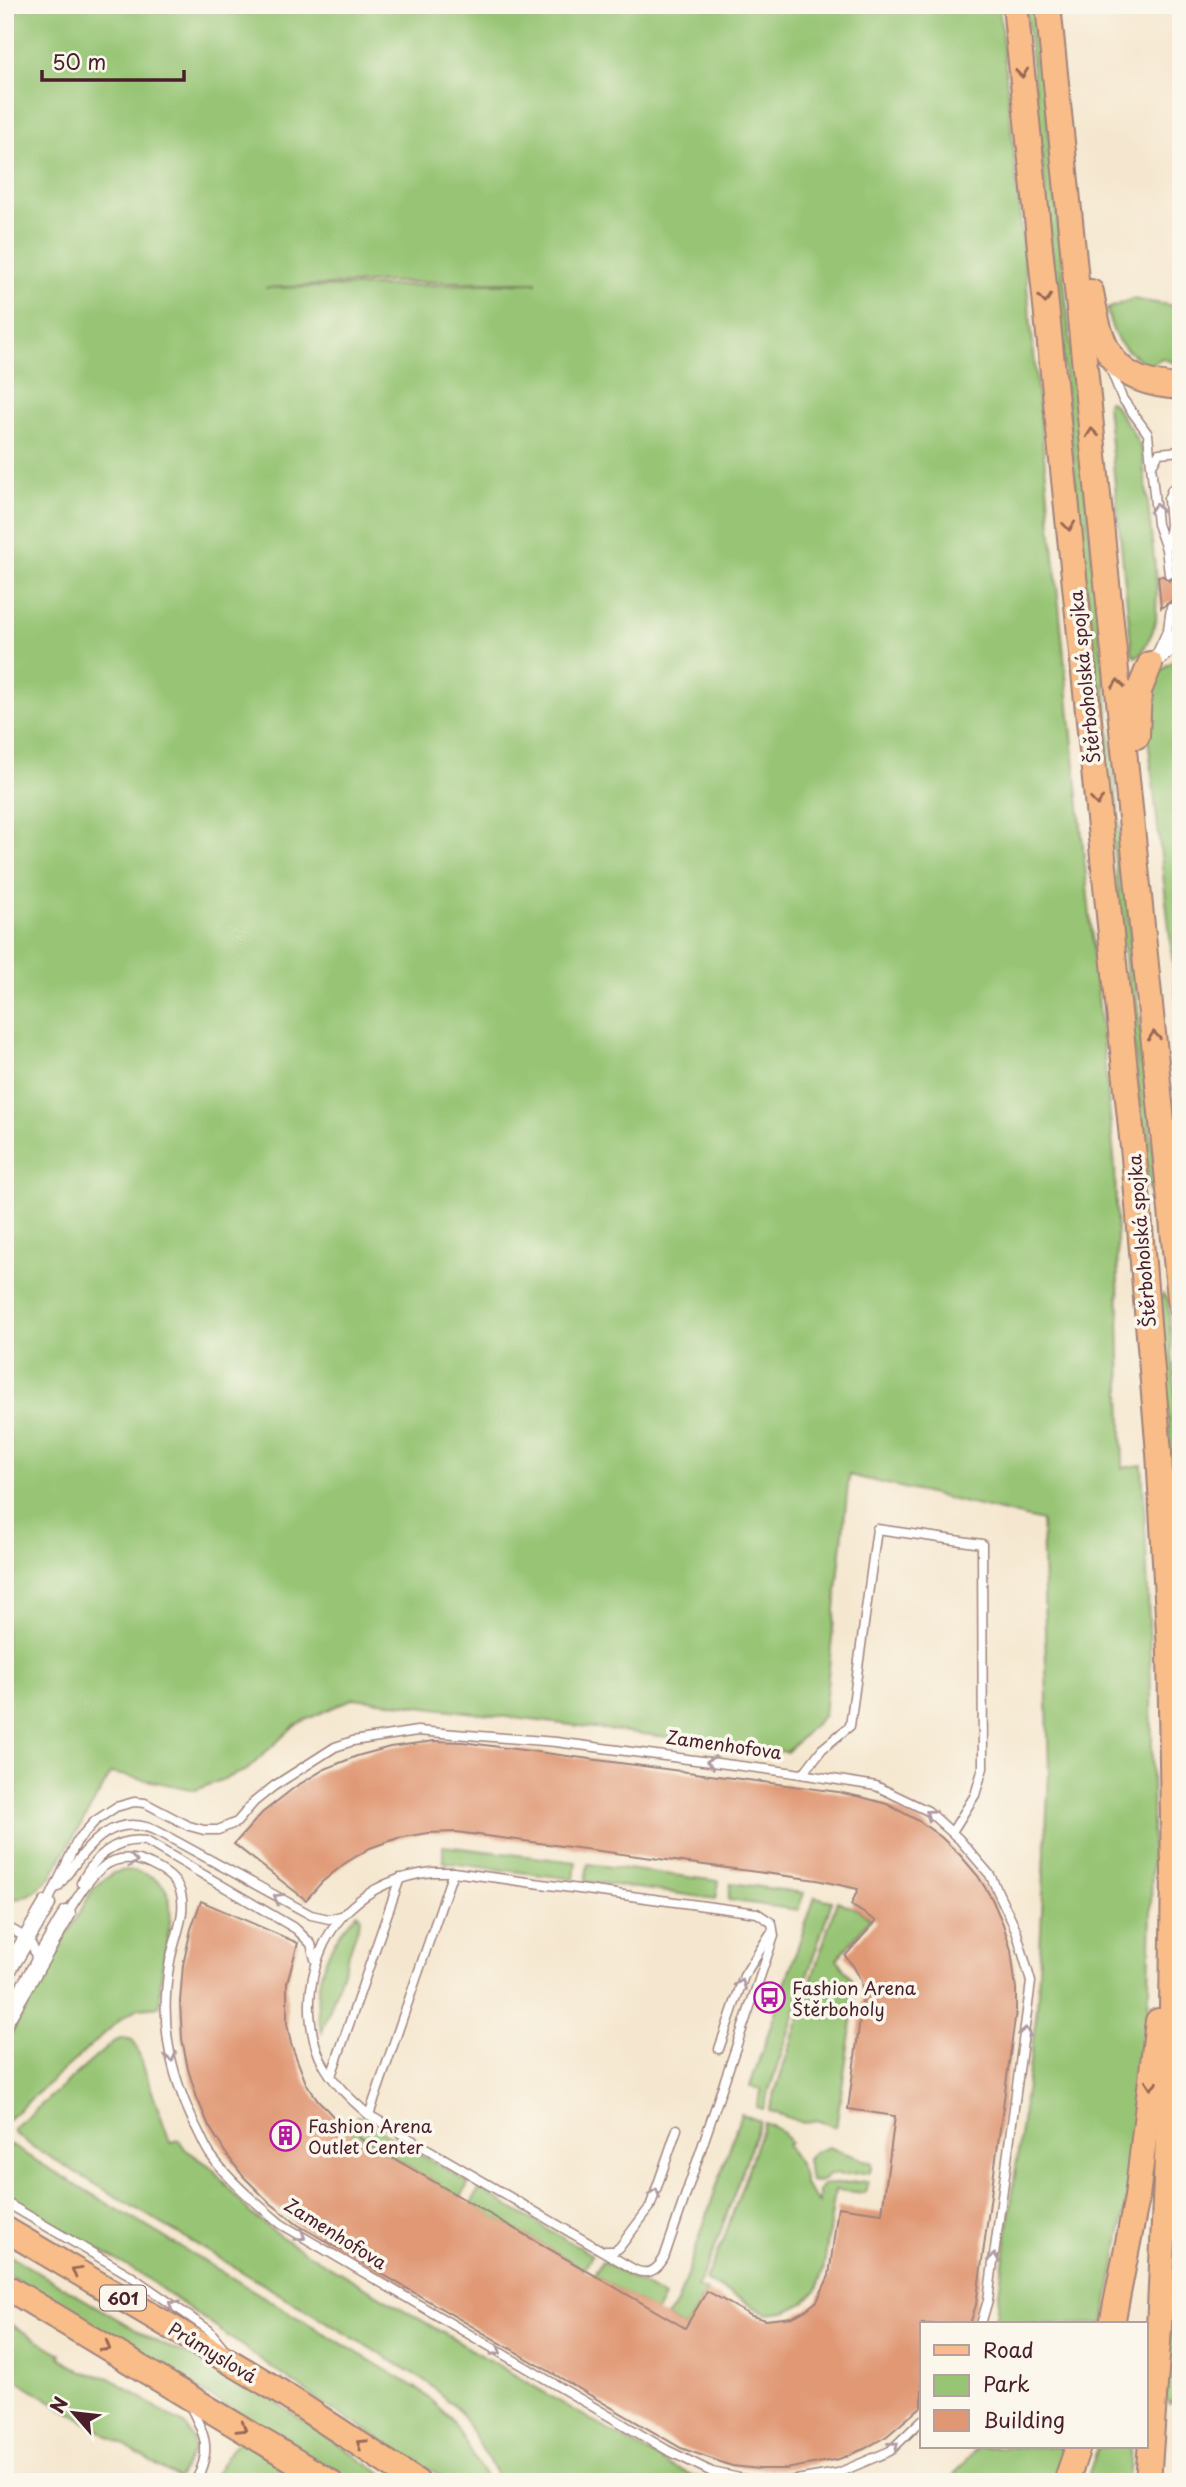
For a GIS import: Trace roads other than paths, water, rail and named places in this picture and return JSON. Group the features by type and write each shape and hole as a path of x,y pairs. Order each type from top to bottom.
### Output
{"main road":[{"name":"Štěrboholská spojka","path":"1015,5 1135,1157 1170,1652 1174,1871 1170,2122 1148,2482"},
{"name":"Štěrboholská spojka","path":"1048,5 1181,1308"},
{"path":"1062,140 1094,311 1105,349 1116,365 1131,374 1155,384 1181,387"},
{"path":"1145,947 1137,706 1143,678 1150,664"},
{"path":"1112,2322 1141,2173 1174,1871"},
{"name":"Průmyslová","path":"5,2229 241,2368 417,2482"},
{"path":"5,2286 330,2482"},
{"path":"1066,2482 1079,2448"}],"street":[{"path":"1150,664 1167,650 1181,644"},
{"name":"Zamenhofova","path":"5,1975 47,1904"},
{"name":"Zamenhofova","path":"5,2021 67,1914"}],"lane":[{"path":"1105,349 1122,398 1148,435 1157,524 1166,548 1169,574"},
{"path":"1152,465 1159,453 1181,451"},
{"path":"1166,548 1170,525 1168,495 1172,489 1179,487"},
{"path":"1150,664 1163,643 1171,608"},
{"path":"1163,643 1181,629"},
{"path":"803,1774 822,1749 850,1726 877,1529 982,1544 984,1768 975,1795 951,1832"},
{"name":"Zamenhofova","path":"47,1904 77,1841 95,1821 116,1807 134,1802 145,1803 197,1828 218,1830 237,1822 254,1802 288,1775 335,1747 353,1741 417,1731 556,1742 876,1786 928,1811 990,1875 1016,1930 1031,1982 988,2300 982,2322"},
{"name":"Zamenhofova","path":"47,1904 89,1847 110,1830 131,1824 156,1830 311,1916 329,1919 341,1916"},
{"name":"Zamenhofova","path":"67,1914 89,1869 101,1854 125,1841 146,1841 296,1929 310,1944 315,1962"},
{"name":"Zamenhofova","path":"67,1914 98,1869 122,1859 134,1859 161,1870 179,1887 182,1909 167,1983 166,2038 182,2096 208,2152 247,2195 281,2224 667,2450 712,2472 758,2482"},
{"path":"369,2115 453,1872"},
{"path":"453,1872 757,1913 772,1923 774,1936 664,2258 653,2271 640,2272 369,2115 345,2094 321,2059 310,2012 315,1962 329,1931 341,1916 377,1888 400,1878 453,1872"},
{"path":"331,2076 400,1878"},
{"path":"719,2049 744,1976 769,1935 767,1918"},
{"path":"5,1926 26,1938 36,1951 34,1971"},
{"path":"602,2251 619,2248 646,2215 677,2129"},
{"path":"5,2202 128,2274 209,2330 241,2368"},
{"path":"184,2393 205,2438 205,2459 195,2482"},
{"path":"784,2482 838,2473 890,2451 920,2422"}],"place":[{"name":"Fashion Arena Štěrboholy","path":"769,1997"},
{"name":"Fashion Arena Outlet Center","path":"285,2135"}]}
